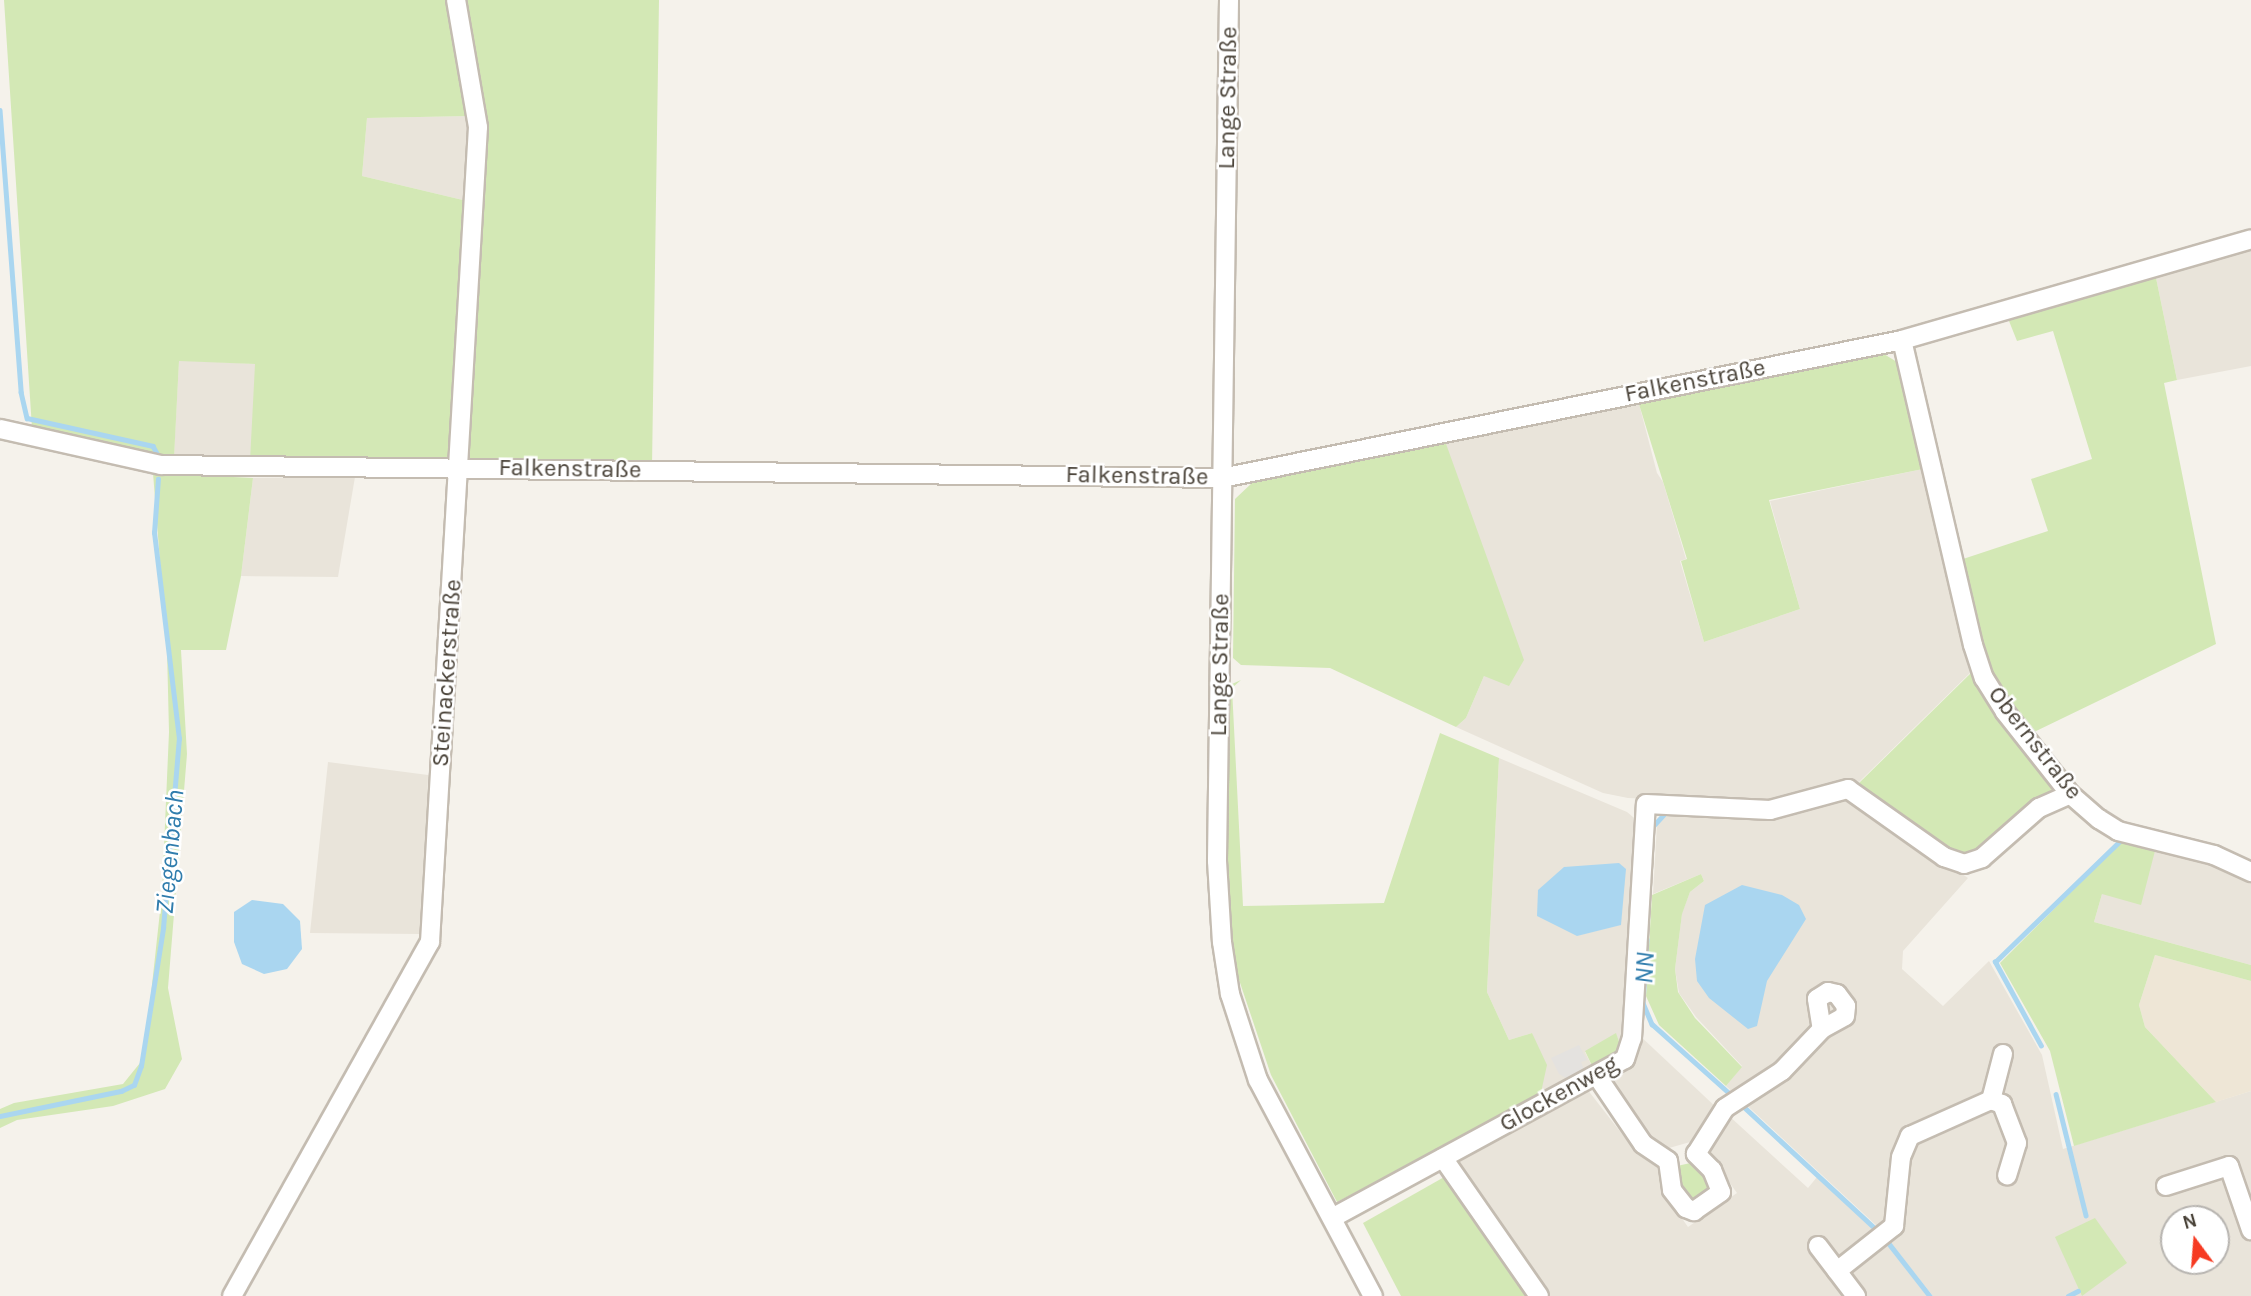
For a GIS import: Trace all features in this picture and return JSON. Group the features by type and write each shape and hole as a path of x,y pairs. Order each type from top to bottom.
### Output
{"street":[{"name":"Steinackerstraße","path":"232,1296 430,942 478,127 456,0"},
{"name":"Lange Straße","path":"1229,0 1217,848 1222,942 1230,994 1258,1080 1373,1296"},
{"name":"Falkenstraße","path":"0,429 161,466 1222,478 1902,340 2251,239"},
{"name":"Obernstraße","path":"1902,340 1960,594 1984,678 2005,712 2070,794 2118,831 2214,855 2251,872"},
{"name":"Glockenweg","path":"1332,1218 1625,1059 1630,1045 1646,804 1770,810 1848,789 1944,857 1964,864 1982,858 2039,808 2070,794"},
{"path":"1668,1161 1696,1154 1725,1108 1782,1071 1822,1029"},
{"path":"1991,1100 2003,1054"},
{"path":"1597,1076 1643,1144 1668,1161 1672,1190 1686,1209 1695,1212 1721,1192 1712,1170 1696,1154"},
{"path":"1838,1271 1894,1226 1901,1157 1910,1136 1991,1100 2002,1104 2017,1143 2007,1175"},
{"path":"1443,1158 1539,1296"},
{"path":"2165,1186 2229,1166 2251,1230"},
{"path":"1818,1246 1856,1296"}],"shaded area":[{"path":"471,116 467,201 362,176 367,118"},
{"path":"2251,246 2251,366 2177,380 2155,273"},
{"path":"179,360 256,364 251,462 174,458"},
{"path":"1638,400 1657,473 1663,482 1686,559 1680,561 1704,642 1800,609 1770,501 1923,469 1973,670 1857,784 1754,803 1628,798 1603,793 1456,727 1466,718 1484,676 1445,441"},
{"path":"355,477 338,577 241,576 253,478"},
{"path":"1499,758 1627,812 1639,822 1627,1042 1620,1044 1616,1034 1585,1052 1595,1072 1540,1097 1532,1033 1509,1040 1487,992"},
{"path":"328,762 428,775 425,914 420,934 310,933"},
{"path":"1839,797 1854,800 1968,878 1903,951 1902,969 1943,1006 1989,961 2042,1055 2063,1149 2251,1091 2251,1296 1933,1296 1877,1226 1726,1086 1742,1066 1696,1017 1679,993 1675,969 1682,913 1690,892 1704,881 1701,874 1653,894 1657,824 1669,814 1720,813"},
{"path":"2156,847 2210,861 2251,879 2251,965 2094,922 2102,894"},
{"path":"2155,955 2251,981 2251,1091 2216,1102 2145,1027 2139,1005"},
{"path":"1638,1034 1718,1109 1690,1142 1669,1148 1649,1141 1612,1083 1612,1075"},
{"path":"1579,1045 1587,1060 1581,1062 1584,1069 1566,1078 1559,1074 1551,1058"},
{"path":"1587,1089 1636,1152 1660,1169 1667,1197 1688,1227 1737,1193 1709,1154 1728,1115 1808,1188 1817,1177 1877,1232 1927,1296 1543,1296 1453,1167 1455,1159"}],"green space":[{"path":"4,0 449,0 471,116 367,118 362,176 467,201 455,464 250,461 255,364 179,361 174,458 32,428"},
{"path":"461,0 659,0 652,467 471,464 463,455 482,118"},
{"path":"2155,273 2177,380 2164,383 2216,644 2032,733 2011,708 1990,672 1960,560 2048,531 2031,479 2092,459 2053,331 2017,341 2007,316"},
{"path":"1879,351 1897,362 1923,469 1769,500 1800,609 1704,642 1681,561 1687,559 1638,401"},
{"path":"1445,441 1524,660 1509,686 1484,676 1466,718 1456,727 1330,668 1241,665 1233,658 1235,499 1253,482"},
{"path":"153,473 253,478 241,576 226,650 181,650 187,754 168,988 182,1059 165,1089 113,1106 17,1120 0,1128 0,1109 14,1103 123,1084 144,1058 162,893 169,732 167,650"},
{"path":"1974,670 2052,779 2051,791 1976,855 1964,858 1947,853 1857,785"},
{"path":"1241,680 1232,688 1243,906 1384,903 1440,733 1499,758 1487,992 1509,1040 1532,1033 1547,1065 1540,1097 1337,1202 1271,1075 1228,947 1225,687"},
{"path":"2125,838 2156,847 2141,905 2102,894 2094,922 2251,965 2251,981 2155,955 2139,1005 2145,1027 2216,1102 2074,1146 2050,1051 2000,963"},
{"path":"1701,874 1704,881 1690,892 1682,914 1675,969 1678,992 1695,1018 1742,1067 1726,1086 1659,1025 1646,996 1652,895"},
{"path":"1616,1033 1620,1044 1627,1042 1623,1051 1595,1072 1585,1051"},
{"path":"1695,1162 1702,1165 1713,1193 1688,1204 1677,1188 1677,1166"},
{"path":"1446,1176 1531,1296 1401,1296 1363,1223"},
{"path":"2095,1218 2127,1263 2082,1296 2055,1237"}],"water":[{"path":"1619,863 1626,869 1621,925 1577,936 1537,916 1538,890 1564,867"},
{"path":"1742,885 1782,895 1799,905 1806,919 1767,981 1757,1026 1748,1029 1709,998 1697,981 1695,959 1705,905"},
{"path":"252,900 283,904 300,921 302,949 287,969 264,974 242,964 234,942 234,912"}],"waterway":[{"name":"Ziegenbach","path":"0,110 21,392 27,418 153,446 159,457"},
{"name":"Ziegenbach","path":"0,1116 121,1091 134,1085 141,1066 163,928 179,739 154,533 158,479"},
{"name":"NN","path":"1653,826 1664,814"},
{"path":"2041,1046 1995,962 2123,838"},
{"name":"NN","path":"1647,939 1643,1003 1652,1024 1728,1092"},
{"path":"2056,1094 2086,1215"},
{"name":"NN","path":"1743,1106 1878,1231"},
{"name":"NN","path":"1887,1241 1930,1296"},
{"path":"2068,1296 2078,1291"}]}
